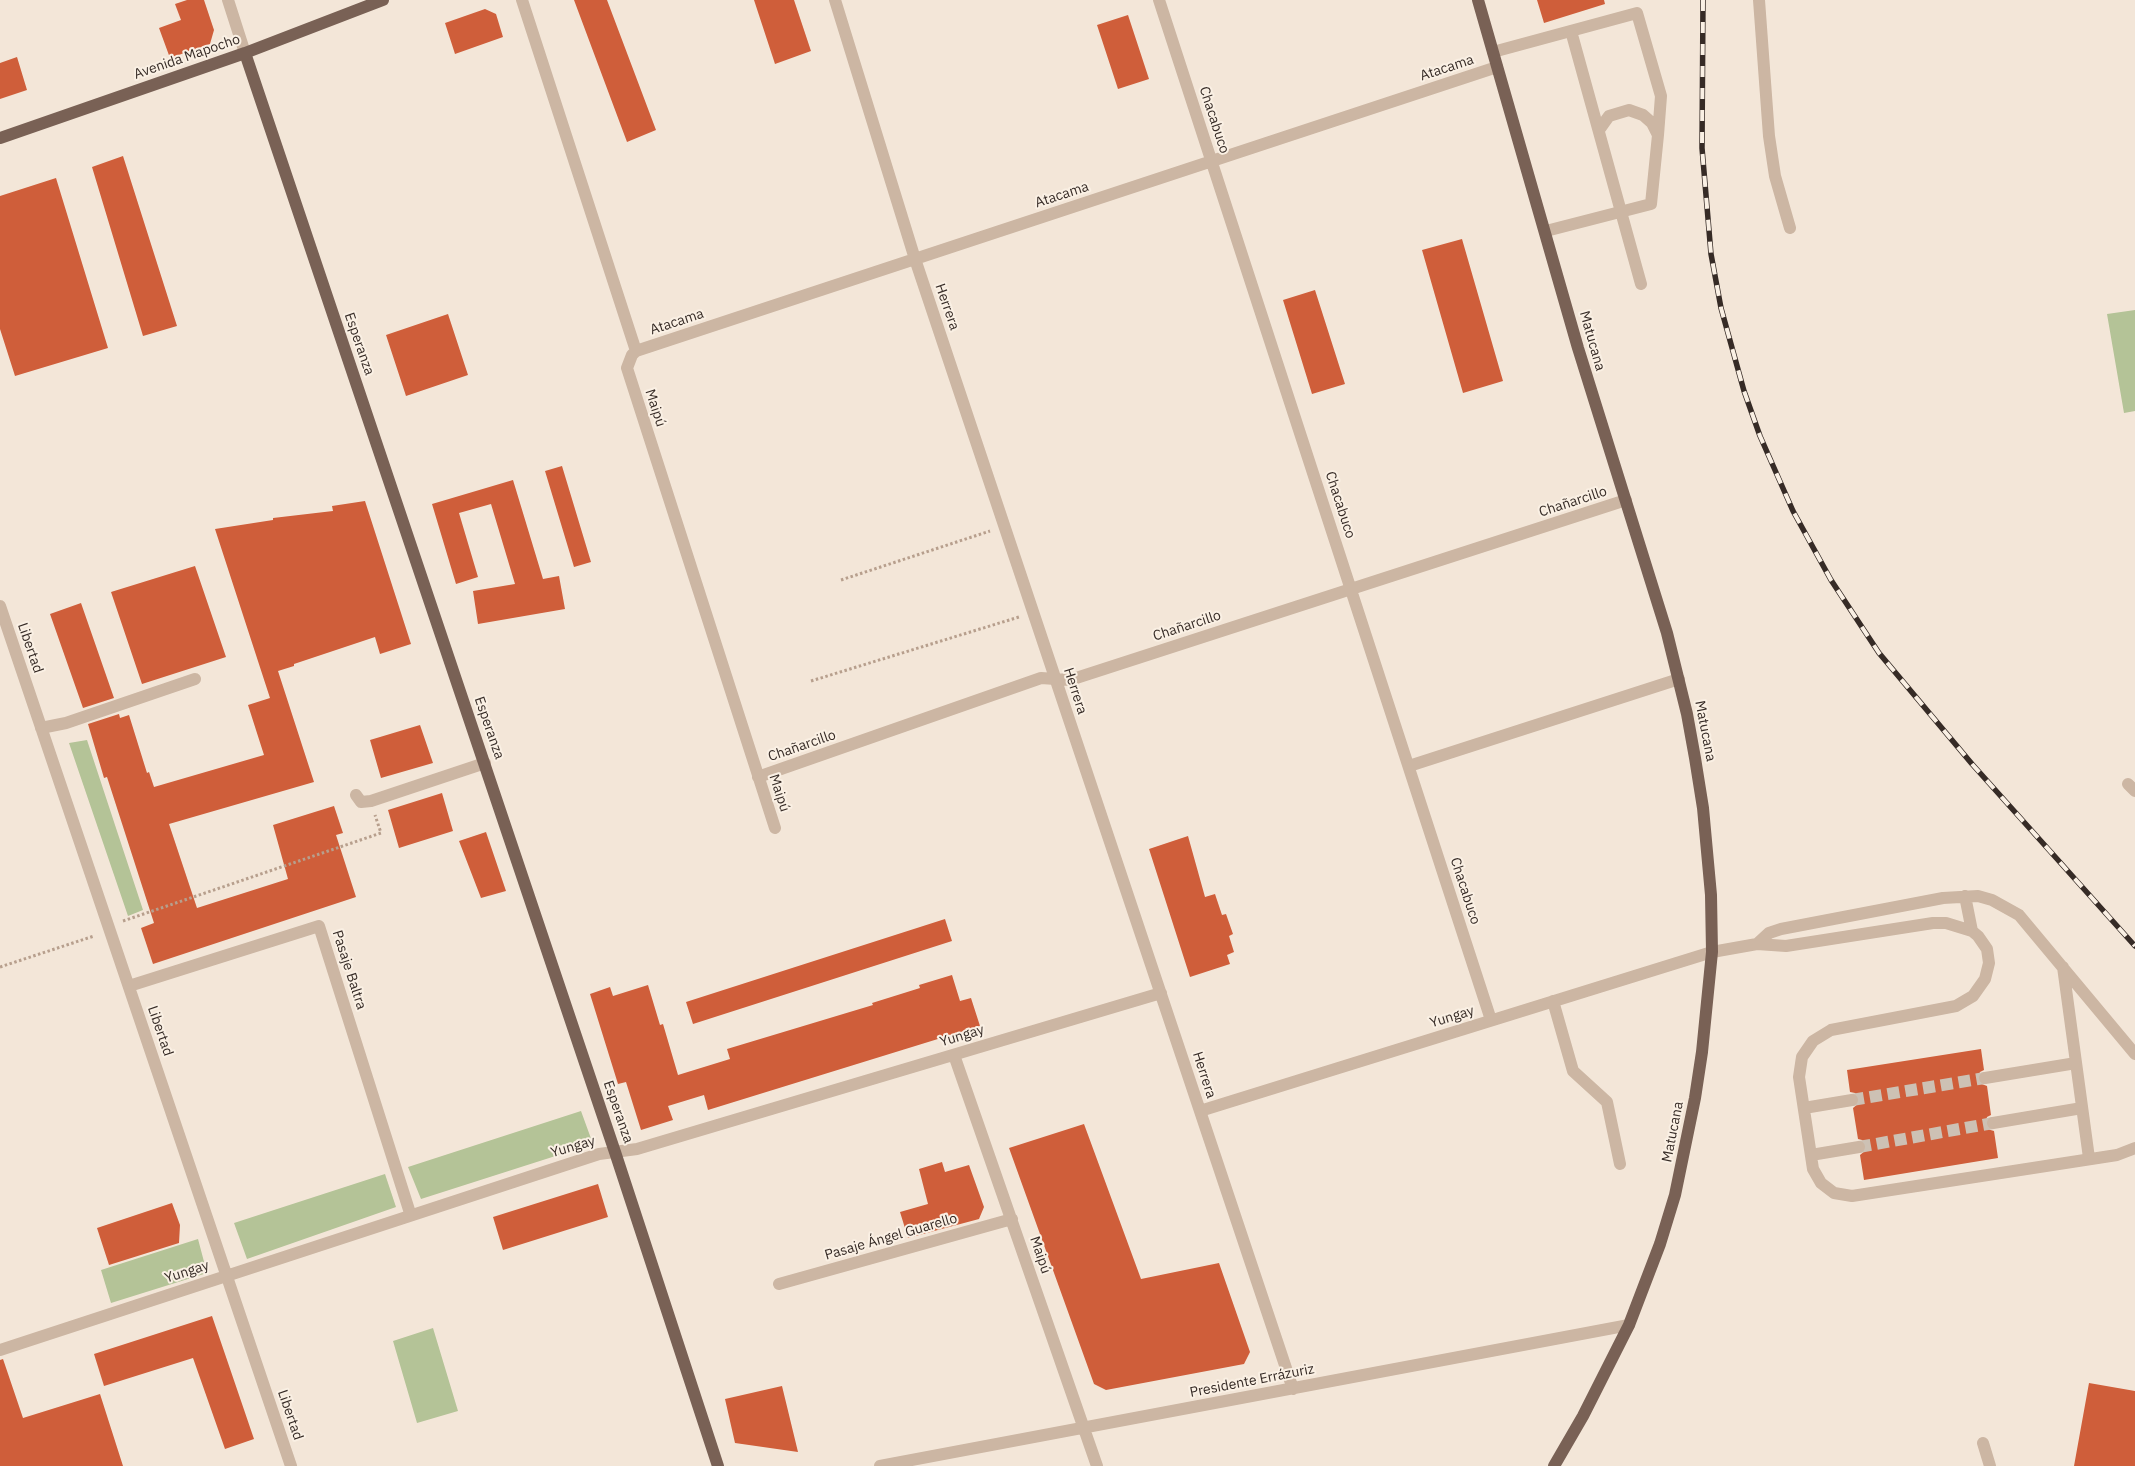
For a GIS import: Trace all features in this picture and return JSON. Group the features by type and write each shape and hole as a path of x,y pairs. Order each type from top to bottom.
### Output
{"main road":[{"name":"Avenida Mapocho","path":"0,138 245,53 383,0"},
{"name":"Matucana","path":"1478,0 1578,348 1656,593 1679,679 1703,808 1711,895 1712,952 1695,1098 1675,1195 1660,1244 1629,1325 1583,1416 1554,1466"},
{"name":"Esperanza","path":"245,53 485,763 718,1466"}],"street":[{"name":"Esperanza","path":"228,0 245,53"},
{"path":"522,0 636,351"},
{"name":"Herrera","path":"835,0 915,259 1293,1389"},
{"name":"Chacabuco","path":"1159,0 1491,1020"},
{"path":"1759,0 1769,136 1775,176 1790,228"},
{"path":"1493,52 1637,13 1661,96 1651,204 1546,232"},
{"path":"1571,31 1641,284"},
{"name":"Atacama","path":"636,351 1497,67"},
{"path":"1599,130 1609,116 1629,110 1643,115 1652,123 1658,135"},
{"name":"Maipú","path":"636,351 628,360 627,368 775,828"},
{"name":"Chañarcillo","path":"758,777 1041,678 1070,680 1626,500"},
{"name":"Libertad","path":"0,606 291,1466"},
{"path":"41,728 66,723 194,679"},
{"path":"1409,766 1679,679"},
{"path":"356,795 361,802 370,801 485,763"},
{"path":"1965,896 1972,932"},
{"path":"1757,944 1769,933 1781,929 1965,896 1992,900 2020,915 2135,1054"},
{"path":"1757,944 1786,946 1933,923 1955,924 1972,932 1983,942 1989,963 1985,979 1973,996 1956,1006 1841,1027 1822,1034 1807,1048 1800,1067 1813,1169 1821,1183 1834,1193 1852,1196 2117,1155 2135,1148"},
{"name":"Pasaje Baltra","path":"129,986 319,926 410,1214"},
{"name":"Yungay","path":"1200,1111 1712,952 1757,944"},
{"path":"2063,967 2089,1158"},
{"name":"Yungay","path":"0,1350 410,1214 599,1154 637,1148 1161,993"},
{"path":"1553,1001 1573,1071 1606,1102 1620,1164"},
{"name":"Maipú","path":"954,1054 1097,1466"},
{"path":"1985,1078 2076,1063"},
{"path":"1804,1108 1852,1100"},
{"path":"1992,1123 2082,1108"},
{"path":"1811,1155 1859,1146"},
{"name":"Pasaje Ángel Guarello","path":"779,1284 1012,1219"},
{"name":"Presidente Errázuriz","path":"880,1466 1629,1325"},
{"path":"1983,1443 1990,1466"}],"path":[{"path":"841,580 974,536"},
{"path":"811,681 1004,622"},
{"path":"129,919 381,833 370,801"},
{"path":"0,967 110,931"}],"green space":[{"path":"2135,310 2135,411 2124,413 2107,314"},
{"path":"87,740 143,910 128,916 69,743"},
{"path":"581,1111 593,1144 421,1199 408,1167"},
{"path":"385,1174 396,1207 247,1259 234,1223"},
{"path":"198,1239 207,1273 111,1303 101,1270"},
{"path":"433,1328 458,1411 417,1423 393,1341"}],"building":[{"path":"187,0 204,0 214,30 210,44 170,58 159,28 181,20 175,4"},
{"path":"574,0 607,0 656,130 627,142"},
{"path":"754,0 794,0 811,51 775,64"},
{"path":"1537,0 1604,0 1605,4 1544,23"},
{"path":"485,9 496,14 503,37 455,54 445,23"},
{"path":"1128,15 1149,79 1118,89 1097,25"},
{"path":"17,57 27,90 0,99 0,63"},
{"path":"123,156 177,326 143,336 92,167"},
{"path":"56,178 108,348 15,376 0,329 0,196"},
{"path":"1462,239 1503,381 1463,393 1422,250"},
{"path":"1315,290 1345,384 1312,394 1283,300"},
{"path":"448,314 468,375 406,396 386,335"},
{"path":"562,466 591,562 574,567 545,471"},
{"path":"513,480 543,579 559,576 565,609 478,624 473,591 515,584 491,504 459,513 478,577 456,584 432,504"},
{"path":"365,501 411,644 380,654 375,637 278,671 314,782 169,824 197,908 288,879 273,825 334,806 343,833 336,835 356,897 153,964 141,928 154,923 107,777 104,778 88,724 119,714 120,718 129,715 147,773 149,772 154,787 264,755 248,705 270,698 215,529 273,520 273,518 333,511 332,506"},
{"path":"195,566 226,657 142,684 111,592"},
{"path":"81,603 114,698 83,708 50,614"},
{"path":"420,725 433,763 381,778 370,740"},
{"path":"442,793 453,831 399,848 388,810"},
{"path":"486,832 506,891 481,898 459,841"},
{"path":"1188,836 1205,897 1215,894 1222,915 1226,914 1233,934 1229,936 1234,952 1227,955 1230,964 1190,977 1149,849"},
{"path":"945,919 952,941 693,1024 686,1002"},
{"path":"952,975 960,1001 971,998 980,1026 708,1110 704,1095 668,1106 673,1120 641,1130 626,1082 618,1084 590,994 610,987 613,996 648,985 660,1025 663,1024 678,1075 730,1059 727,1049 873,1005 872,1003 920,988 919,985"},
{"path":"1981,1049 1984,1070 1980,1072 1977,1079 1979,1083 1987,1086 1991,1115 1987,1117 1985,1124 1987,1129 1994,1131 1998,1158 1864,1180 1860,1155 1866,1150 1867,1145 1858,1139 1853,1108 1859,1103 1860,1098 1855,1093 1850,1092 1847,1070"},
{"path":"1084,1124 1141,1279 1219,1263 1250,1352 1244,1364 1106,1390 1094,1384 1009,1148"},
{"path":"942,1162 945,1172 969,1165 984,1207 979,1219 908,1238 900,1212 928,1204 919,1169"},
{"path":"598,1184 608,1217 503,1250 493,1217"},
{"path":"172,1203 180,1225 179,1243 109,1265 97,1228"},
{"path":"212,1316 254,1439 225,1449 193,1358 104,1386 94,1354"},
{"path":"3,1359 23,1418 100,1394 123,1466 0,1466 0,1360"},
{"path":"2089,1383 2135,1391 2135,1466 2074,1466"},
{"path":"782,1386 798,1452 735,1443 725,1399"}],"tunnel":[{"path":"1852,1100 1985,1078"},
{"path":"1859,1147 1993,1123"}],"railway":[{"path":"1703,0 1702,148 1711,254 1721,308 1744,391 1760,436 1793,511 1831,580 1879,653 1972,764 2135,946"}]}
